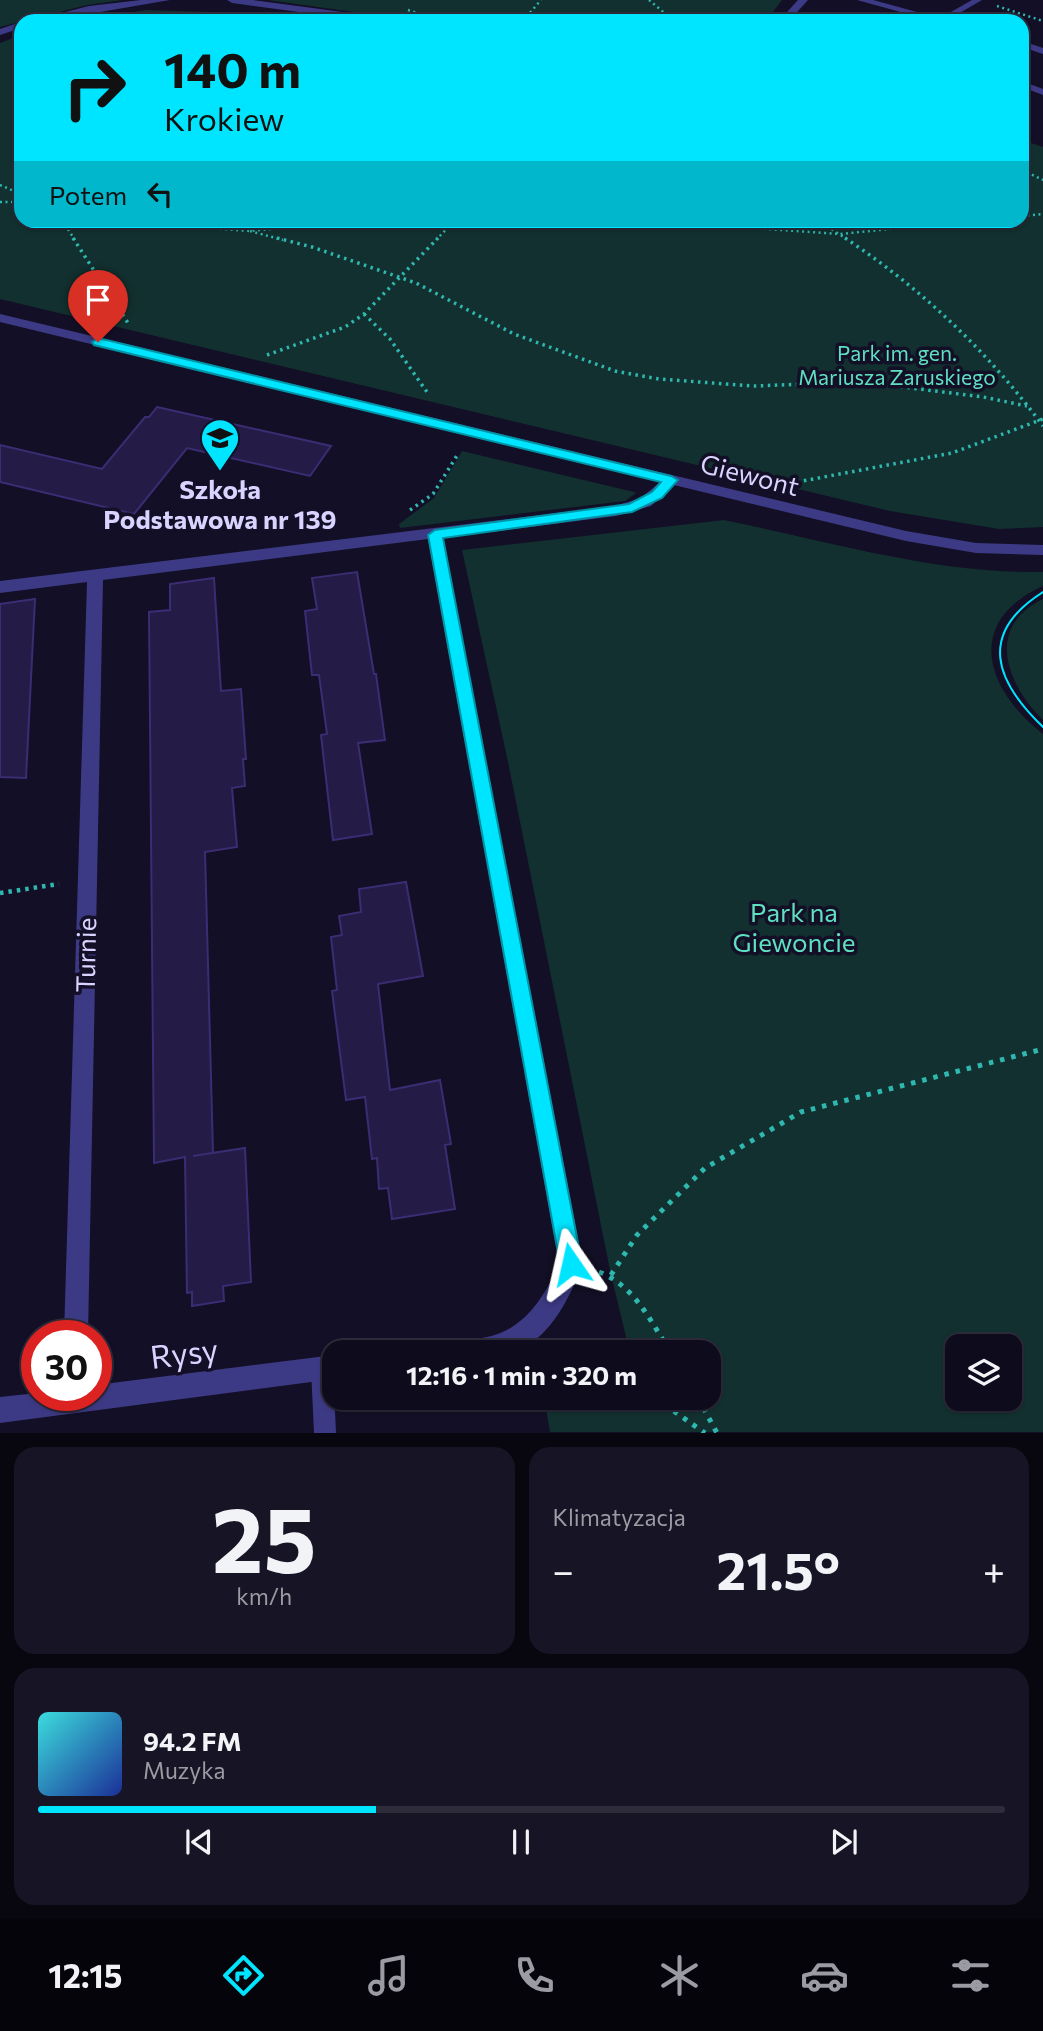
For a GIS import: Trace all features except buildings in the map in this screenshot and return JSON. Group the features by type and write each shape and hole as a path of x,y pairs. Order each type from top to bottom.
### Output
{"street":[{"path":"66,14 165,0"},
{"path":"232,0 336,14"},
{"path":"790,14 803,0"},
{"path":"862,0 919,14"},
{"name":"Giewont","path":"0,318 932,542 995,549 1043,550"},
{"path":"0,587 624,510 646,502 671,480"},
{"path":"435,535 571,1264 557,1299 537,1326 510,1340"},
{"name":"Turnie","path":"76,1320 95,576"},
{"name":"Rysy","path":"112,1392 322,1369"},
{"name":"Rysy","path":"0,1410 21,1406"}],"lane":[{"path":"954,14 978,0"},
{"path":"325,1433 326,1410"}],"path":[{"path":"529,14 541,0"},
{"path":"649,0 666,14"},
{"path":"992,4 1022,14"},
{"path":"67,228 130,326"},
{"path":"209,228 250,231 282,228"},
{"path":"220,371 345,327 364,314 447,228"},
{"path":"751,228 840,234 900,228"},
{"path":"831,228 880,263 943,317 988,361 1041,419 1043,426"},
{"path":"250,231 312,247 416,283 514,334 615,371 659,379 753,386 863,382 983,397 1027,406"},
{"path":"364,314 390,339 432,400"},
{"path":"795,483 952,453 1041,419"},
{"path":"401,515 433,494 462,447"},
{"path":"0,893 88,879"},
{"path":"611,1275 637,1235 705,1168 801,1112 1043,1049"},
{"path":"571,1264 611,1275 629,1291 662,1340"},
{"path":"672,1410 705,1433"},
{"path":"705,1410 717,1433"}],"green space":[{"path":"0,0 123,0 51,14 14,14 14,23 0,27"},
{"path":"268,0 782,0 771,14 368,14"},
{"path":"146,10 252,14 122,14"},
{"name":"Park im. gen. Mariusza Zaruskiego","path":"14,38 14,228 1029,228 1029,142 1043,147 1043,527 999,529 890,511 0,299 0,43"},
{"path":"462,451 636,493 625,501 400,528 399,524 434,498"},
{"name":"Park na Giewoncie","path":"724,520 923,562 963,568 1043,572 1043,586 1018,601 1002,618 993,637 992,657 997,677 1007,697 1043,734 1043,1432 550,1432 546,1410 721,1410 721,1340 627,1340 611,1275 508,762 462,550"},
{"path":"1043,599 1043,720 1020,690 1007,657 1008,640 1013,625 1025,611"}],"tram line":[{"path":"1043,592 1022,608 1009,624 1002,640 1000,657 1004,674 1013,692 1043,727"}],"place":[{"name":"Szkoła Podstawowa nr 139","path":"220,472"}],"route":[{"path":"98,342 671,480 657,495 632,508 435,535 571,1264"}]}
